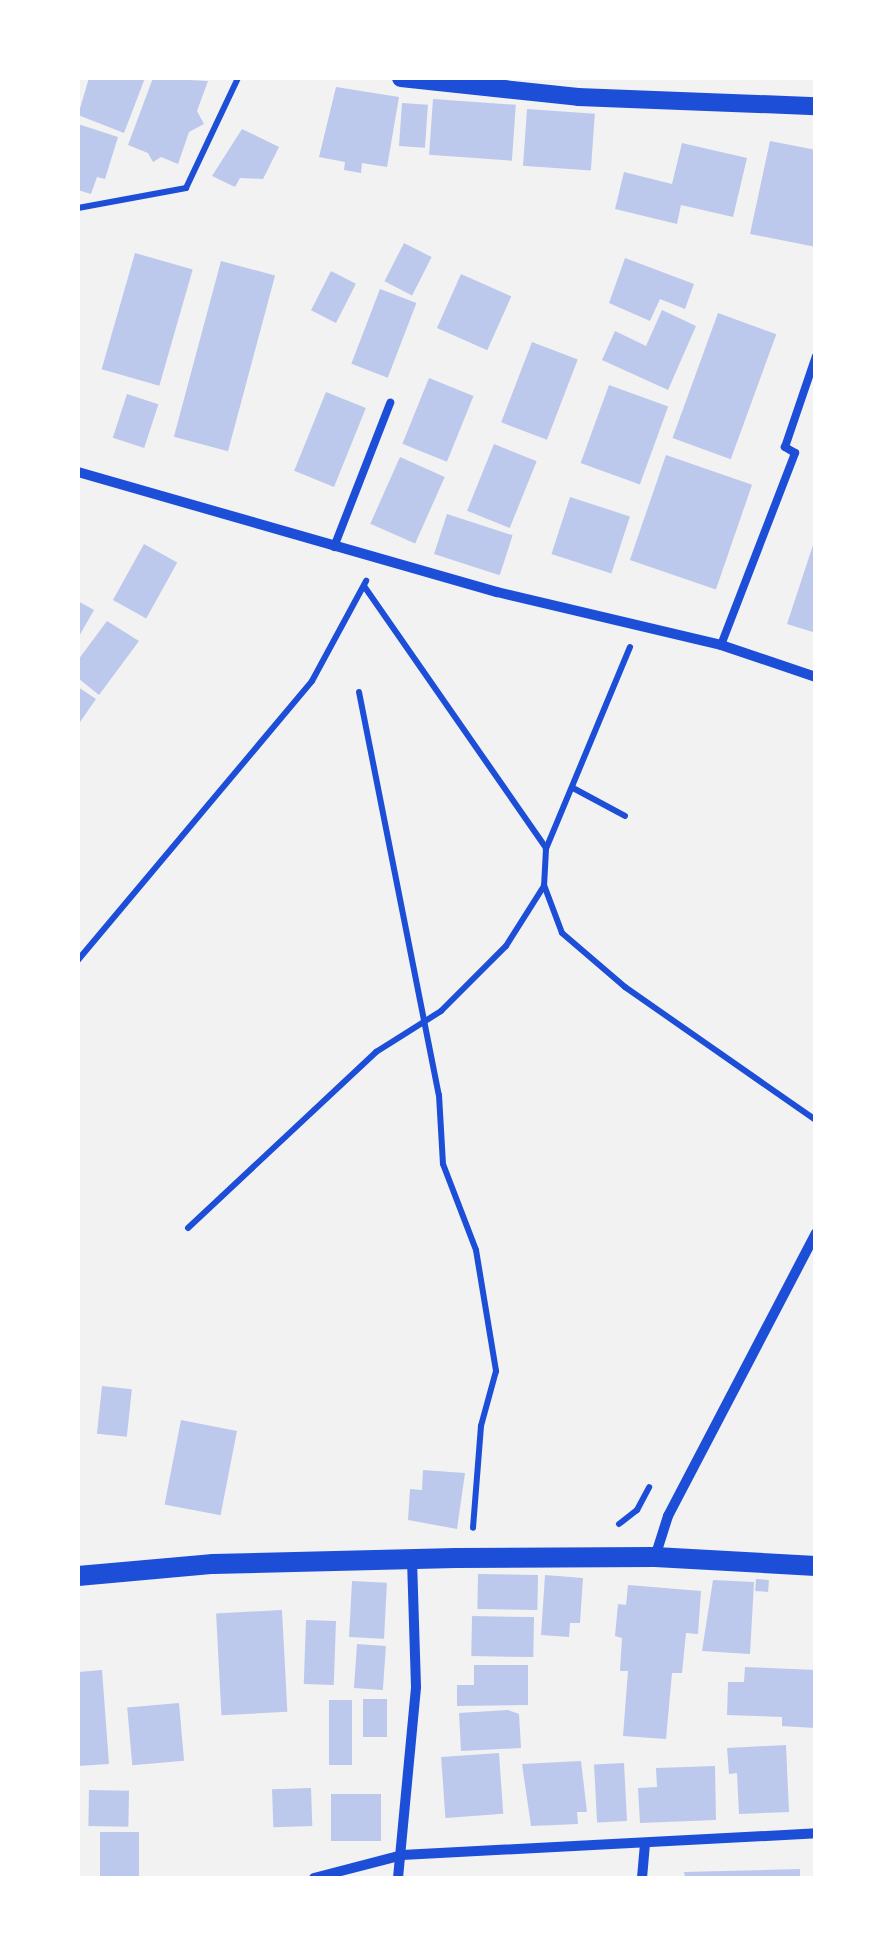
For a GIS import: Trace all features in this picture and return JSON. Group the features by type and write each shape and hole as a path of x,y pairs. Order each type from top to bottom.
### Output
{"main road":[{"path":"78,1576 412,1559 655,1557 816,1566"}],"street":[{"path":"401,78 578,97 816,106"},
{"path":"78,472 334,547 635,627 721,645 816,677"},
{"path":"655,1557 668,1516 816,1234"},
{"path":"398,1878 416,1687 412,1559"},
{"path":"314,1878 402,1855 816,1833"},
{"path":"642,1878 645,1844"}],"lane":[{"path":"721,645 795,454 785,447 816,356"},
{"path":"334,547 390,403"}],"path":[{"path":"78,208 186,188 238,78"},
{"path":"78,960 312,680 364,586 546,849"},
{"path":"635,627 620,682 546,849 544,886 562,934 625,986 816,1120"},
{"path":"360,692 444,1125 443,1164 476,1250 496,1372 481,1426 472,1535 458,1539"},
{"path":"573,788 624,816"},
{"path":"188,1228 376,1052 424,1021 506,946 544,886"},
{"path":"610,1528 637,1510 649,1487"},
{"path":"474,1524 491,1525"}],"building":[{"path":"89,78 145,78 124,133 78,115"},
{"path":"153,78 208,81 197,111 204,124 189,132 178,164 161,157 153,162 148,153 128,145"},
{"path":"336,87 399,97 387,167 362,163 361,173 344,170 345,162 319,157"},
{"path":"433,99 516,105 512,161 429,155"},
{"path":"402,103 428,105 425,148 399,146"},
{"path":"527,109 595,114 591,171 523,166"},
{"path":"78,124 118,137 105,179 97,177 91,194 78,190"},
{"path":"242,129 279,147 263,179 240,178 235,187 212,176"},
{"path":"770,141 816,150 816,247 750,234"},
{"path":"682,143 747,158 733,217 681,205 677,224 615,209 624,172 672,184"},
{"path":"404,243 432,257 412,295 384,281"},
{"path":"135,253 193,270 159,386 102,369"},
{"path":"625,258 694,284 685,309 660,299 650,321 609,303"},
{"path":"221,261 275,275 228,451 174,437"},
{"path":"331,271 356,284 336,323 311,310"},
{"path":"461,274 511,296 487,350 437,328"},
{"path":"380,289 416,303 388,378 351,364"},
{"path":"662,310 696,326 668,390 602,360 615,331 646,346"},
{"path":"718,313 776,334 731,459 673,438"},
{"path":"532,342 578,360 547,440 501,422"},
{"path":"429,378 474,396 447,462 402,444"},
{"path":"609,385 668,407 640,485 581,463"},
{"path":"326,392 366,408 334,487 294,471"},
{"path":"127,394 158,404 144,448 113,438"},
{"path":"494,444 537,461 510,528 467,511"},
{"path":"666,455 752,485 716,590 630,560"},
{"path":"400,457 445,477 415,544 370,524"},
{"path":"570,497 630,516 611,574 551,554"},
{"path":"447,514 513,535 500,575 434,554"},
{"path":"816,539 816,633 787,624"},
{"path":"144,544 177,562 146,618 113,600"},
{"path":"78,601 94,610 78,638"},
{"path":"107,621 139,641 99,695 78,678 78,660"},
{"path":"78,687 96,699 78,725"},
{"path":"102,1386 132,1389 127,1437 97,1434"},
{"path":"181,1420 237,1431 221,1515 165,1504"},
{"path":"423,1470 465,1473 457,1529 408,1520 410,1489 422,1490"},
{"path":"478,1574 538,1575 537,1610 477,1609"},
{"path":"545,1575 583,1578 580,1623 570,1623 569,1637 541,1635"},
{"path":"756,1579 769,1580 768,1592 755,1591"},
{"path":"713,1580 754,1582 750,1654 702,1651"},
{"path":"352,1581 387,1583 384,1639 349,1637"},
{"path":"628,1585 701,1591 698,1634 686,1633 682,1673 672,1673 666,1739 623,1736 628,1671 620,1671 622,1638 615,1636 618,1604 626,1605"},
{"path":"282,1610 287,1712 221,1715 216,1613"},
{"path":"472,1616 534,1617 533,1657 471,1656"},
{"path":"306,1620 336,1621 334,1685 304,1684"},
{"path":"357,1644 386,1646 383,1690 354,1688"},
{"path":"474,1665 528,1665 528,1705 457,1706 457,1685 474,1685"},
{"path":"745,1667 816,1670 815,1728 782,1726 782,1717 727,1715 728,1682 744,1682"},
{"path":"102,1670 109,1764 78,1766 78,1672"},
{"path":"363,1699 387,1699 387,1737 363,1737"},
{"path":"329,1700 352,1700 352,1765 329,1765"},
{"path":"179,1703 184,1761 132,1765 127,1708"},
{"path":"508,1710 519,1714 521,1748 461,1751 459,1713"},
{"path":"786,1745 789,1812 739,1814 737,1773 729,1774 727,1748"},
{"path":"499,1753 503,1814 445,1818 441,1757"},
{"path":"581,1761 587,1812 577,1812 578,1824 531,1826 522,1764"},
{"path":"624,1763 627,1821 597,1822 594,1765"},
{"path":"715,1766 716,1820 640,1823 638,1788 657,1787 656,1768"},
{"path":"311,1788 312,1826 273,1827 272,1789"},
{"path":"89,1790 129,1791 128,1827 88,1826"},
{"path":"331,1794 381,1794 381,1841 331,1841"},
{"path":"100,1832 139,1832 139,1878 100,1878"},
{"path":"800,1869 800,1878 685,1878 684,1872"}]}
